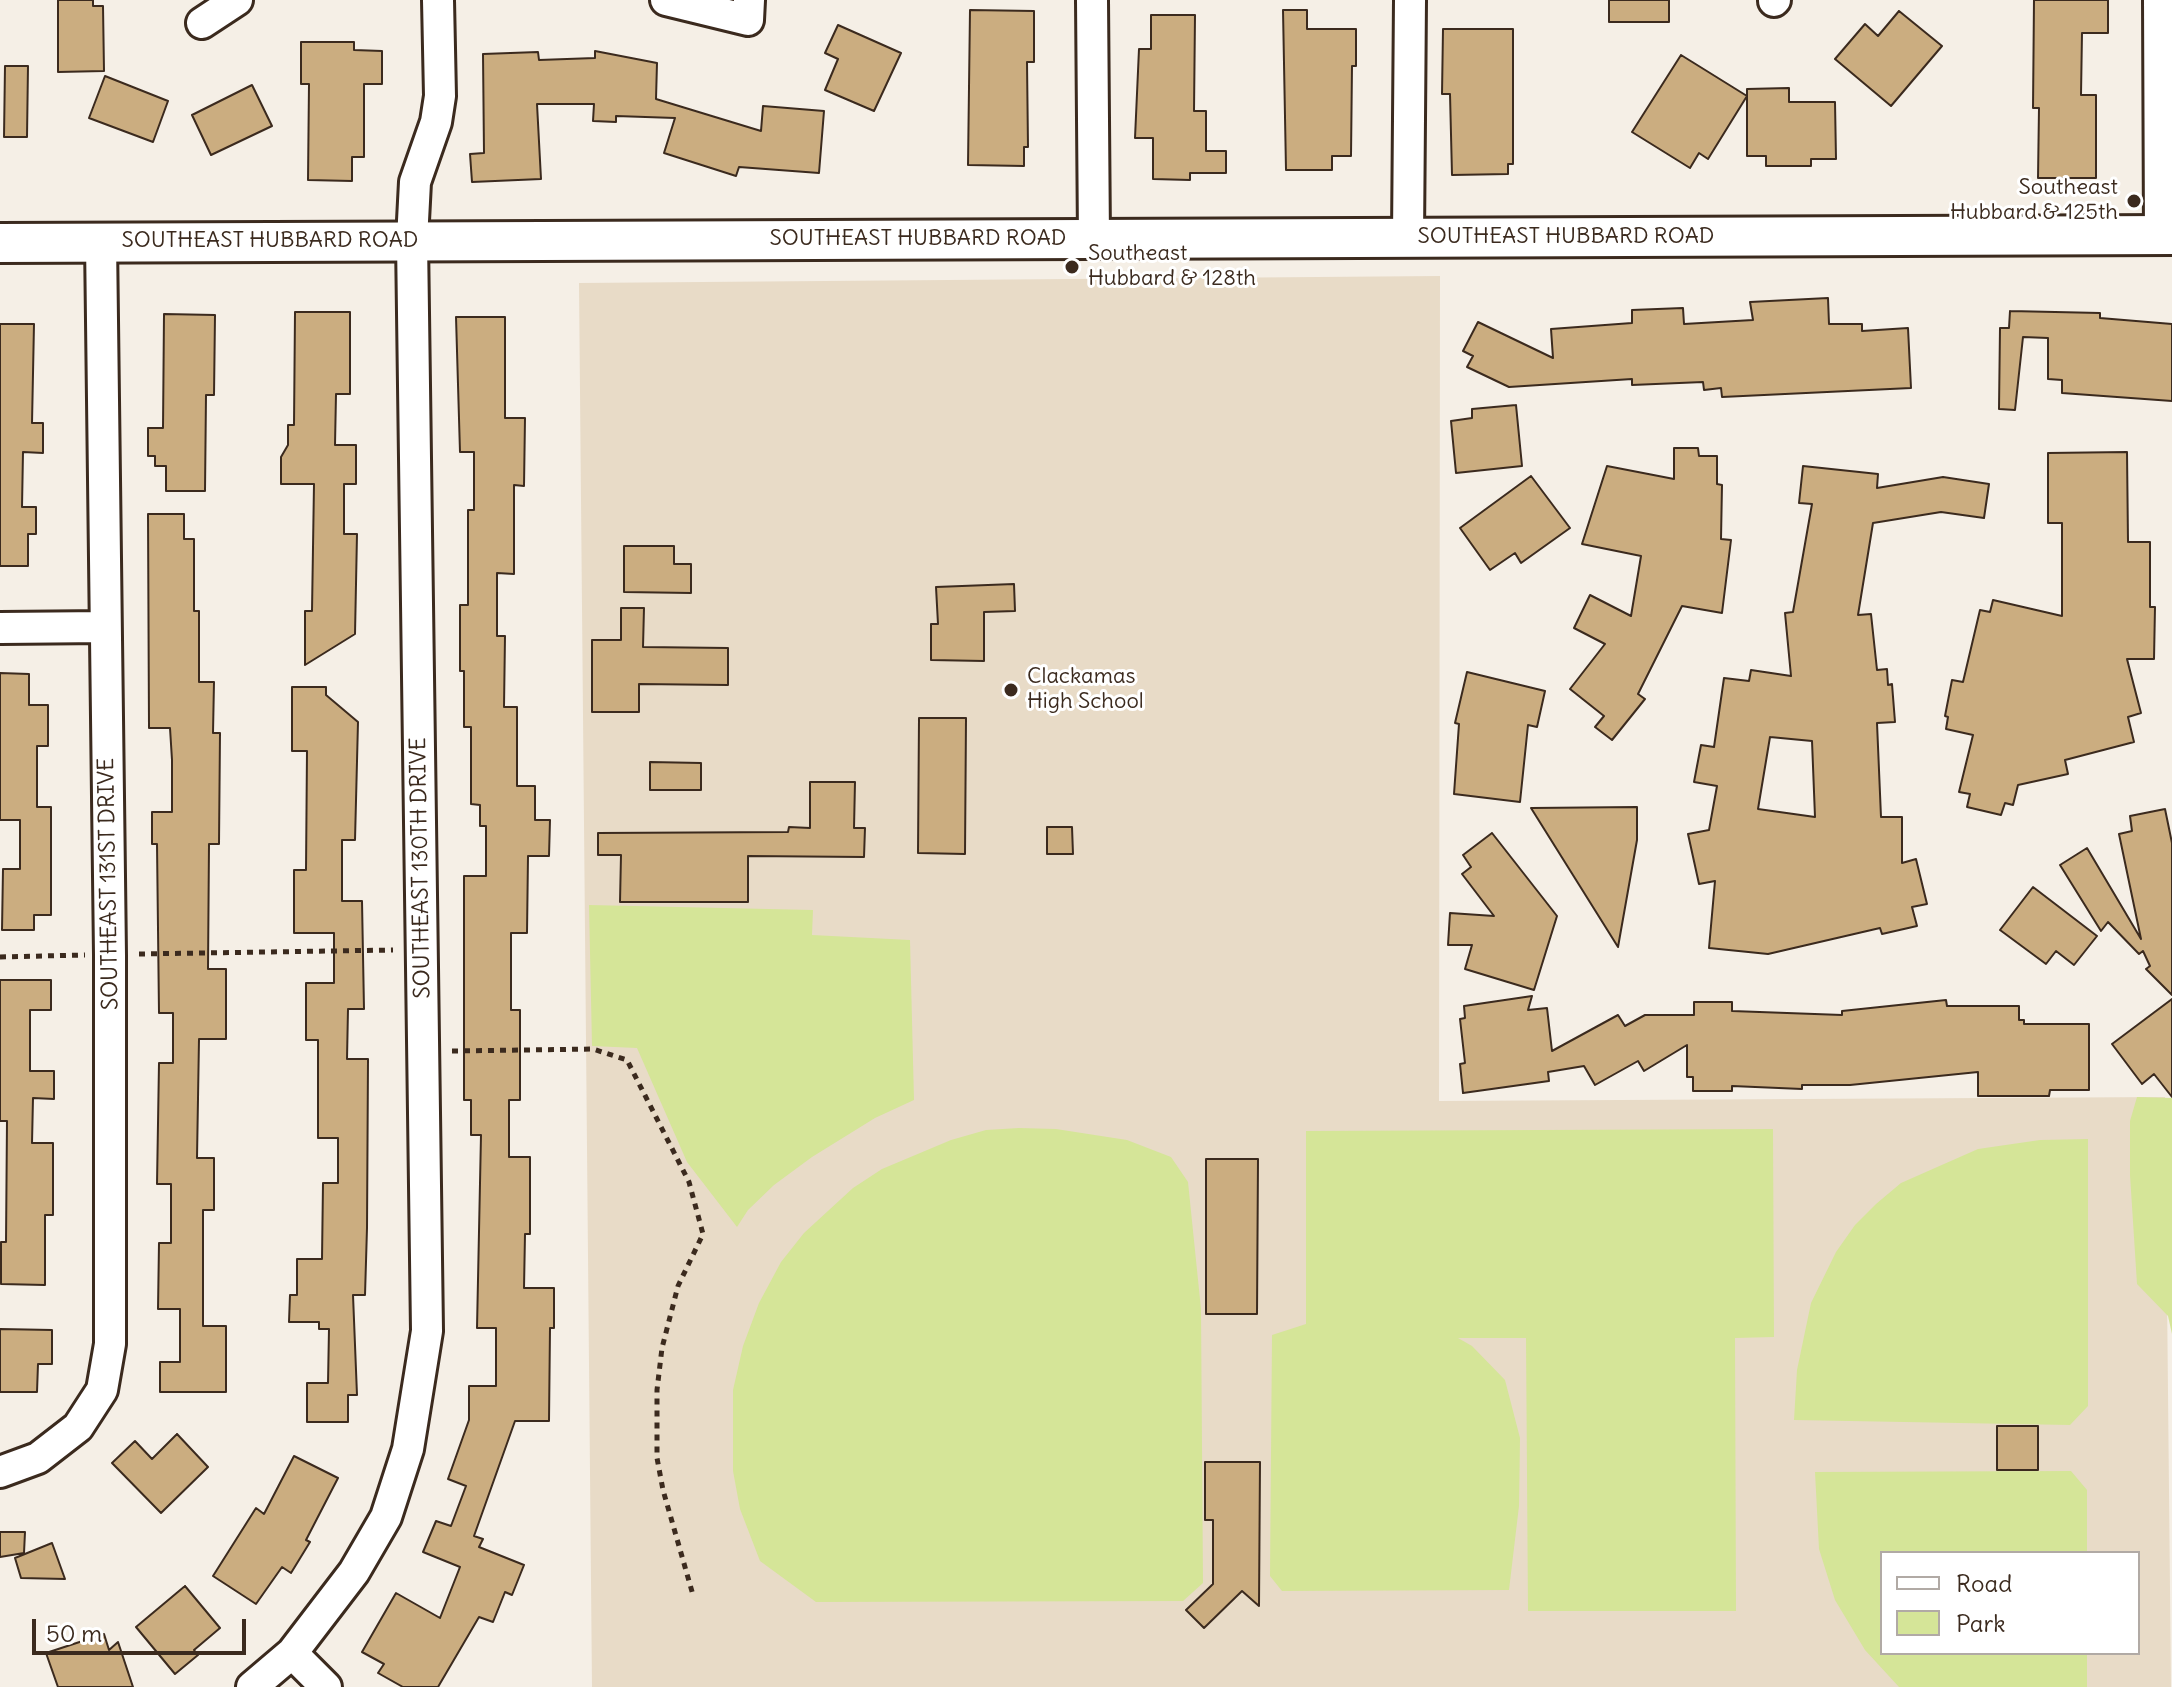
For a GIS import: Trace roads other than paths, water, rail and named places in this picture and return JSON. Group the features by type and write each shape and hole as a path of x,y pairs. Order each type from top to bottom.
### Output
{"main road":[{"name":"SOUTHEAST HUBBARD ROAD","path":"0,243 2166,235"}],"street":[{"path":"202,23 237,0"},
{"name":"SOUTHEAST 130TH DRIVE","path":"252,1687 292,1653 354,1572 386,1517 408,1449 427,1331 412,240 415,182 436,122 440,96 438,0"},
{"path":"666,0 748,20 749,0"},
{"path":"1092,0 1094,238"},
{"path":"1408,237 1410,0"},
{"path":"2159,0 2166,235"},
{"name":"SOUTHEAST 131ST DRIVE","path":"0,1472 38,1458 78,1427 102,1390 110,1344 110,955 101,241"},
{"path":"0,628 105,627"},
{"path":"292,1653 326,1687"}],"place":[{"name":"Southeast Hubbard & 125th","path":"2134,201"},
{"name":"Southeast Hubbard & 128th","path":"1072,267"},
{"name":"Clackamas High School","path":"1011,690"}]}
